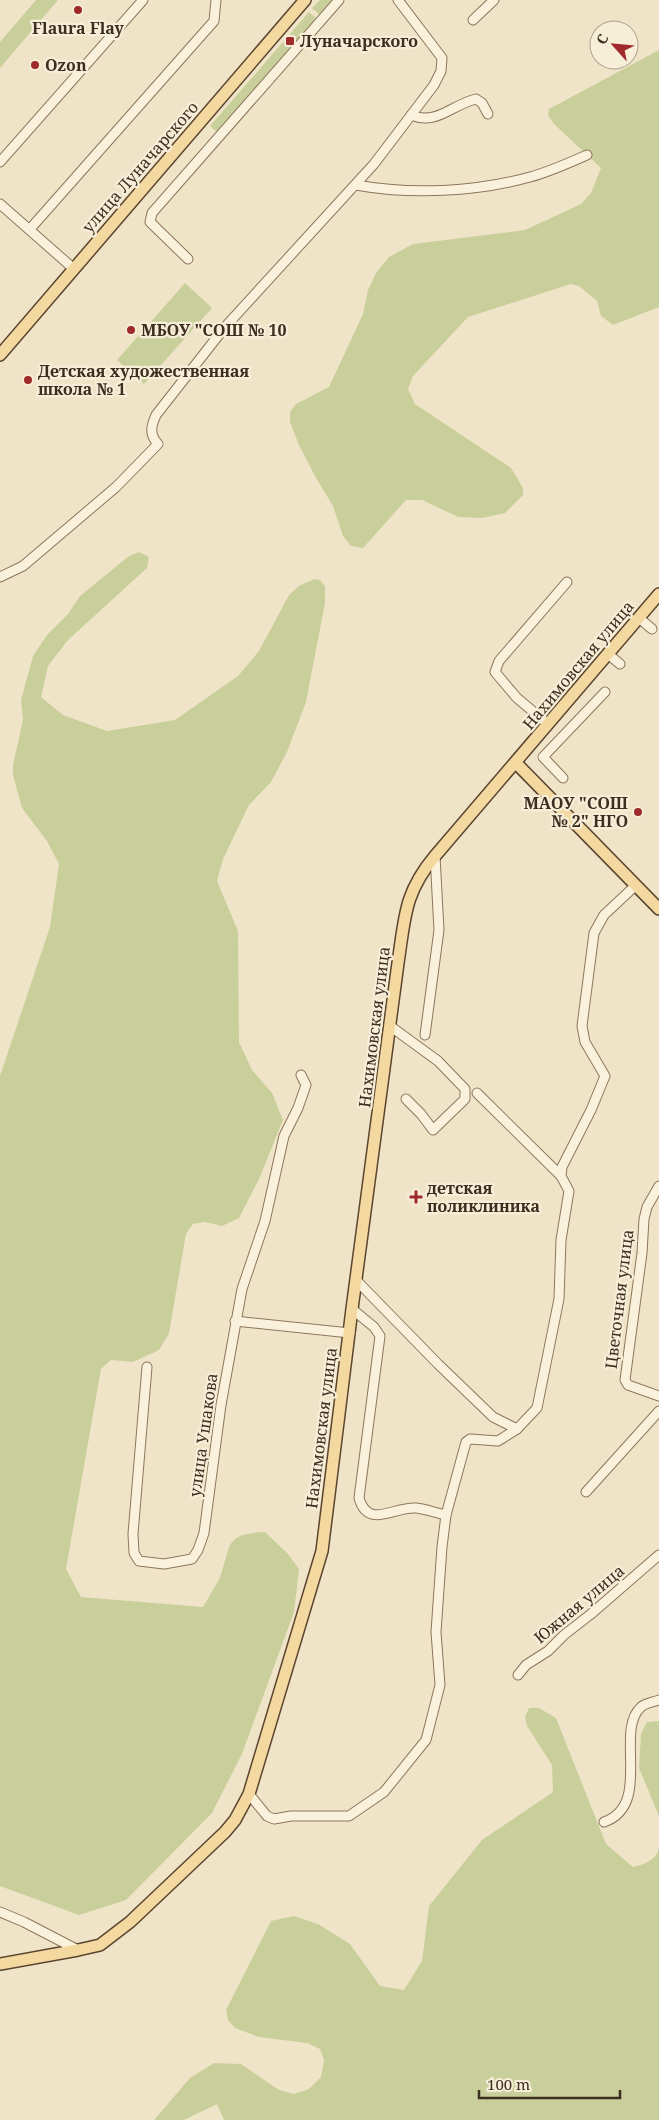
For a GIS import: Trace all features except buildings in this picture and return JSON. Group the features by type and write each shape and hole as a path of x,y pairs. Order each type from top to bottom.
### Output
{"main road":[{"name":"улица Луначарского","path":"0,355 298,2"},
{"name":"Нахимовская улица","path":"0,1964 100,1945 130,1922 225,1832 249,1794 322,1551 352,1310 408,904 416,881 435,856 659,594"},
{"path":"516,763 659,909"}],"street":[{"path":"0,162 143,0"},
{"path":"30,229 214,21 216,0"},
{"path":"188,259 154,228 150,222 152,213 339,0"},
{"path":"0,577 23,566 116,487 158,444 153,439 151,431 156,415 225,327 356,185 434,85 441,71 442,58 398,0"},
{"path":"473,20 494,0"},
{"path":"411,115 420,119 434,119 463,103 476,100 482,103 488,114"},
{"path":"356,185 429,191 469,189 531,177 587,155"},
{"path":"0,204 74,269"},
{"path":"548,724 518,698 494,672 499,661 567,582"},
{"path":"639,618 652,629"},
{"path":"608,654 620,664"},
{"path":"563,778 543,757 605,692"},
{"path":"425,1035 439,930 435,856"},
{"path":"561,1176 562,1167 591,1110 604,1076 585,1042 582,1026 594,933 604,915 635,886"},
{"path":"390,1026 438,1061 465,1090 465,1099 433,1130 422,1114 406,1099"},
{"name":"улица Ушакова","path":"147,1367 133,1534 134,1553 139,1561 164,1564 192,1559 198,1550 204,1533 221,1405 235,1321 242,1289 265,1221 284,1136 298,1108 306,1085 301,1075"},
{"path":"249,1794 267,1816 274,1819 291,1816 349,1816 384,1792 426,1740 440,1685 436,1632 446,1515 466,1442 470,1439 498,1441 517,1429 537,1408 559,1298 562,1240 569,1190 561,1176 477,1093"},
{"name":"Цветочная улица","path":"659,1186 647,1207 644,1219 642,1253 625,1380 628,1385 659,1396"},
{"path":"356,1280 493,1418 517,1429"},
{"path":"352,1310 374,1327 380,1336 359,1498 361,1505 366,1511 375,1515 386,1515 414,1508 446,1515"},
{"path":"235,1321 350,1333"},
{"path":"586,1492 659,1411"},
{"name":"Южная улица","path":"518,1675 526,1665 548,1651 564,1635 659,1555"},
{"path":"604,1822 614,1819 624,1809 629,1789 631,1730 635,1716 641,1707 659,1700"},
{"path":"0,1912 24,1922 78,1950"}],"green space":[{"path":"36,0 58,0 0,68 0,42"},
{"path":"320,0 335,0 321,16 312,8"},
{"path":"309,12 317,19 218,133 210,126"},
{"path":"659,50 659,307 613,325 601,316 597,301 579,286 571,284 468,317 413,376 408,389 415,404 511,468 523,488 523,495 505,513 482,518 458,517 422,500 406,500 363,548 351,546 343,536 333,506 299,445 290,422 290,412 296,404 329,387 363,314 368,290 376,273 389,257 413,244 525,230 581,204 591,193 601,168 554,124 548,115 549,109 622,70 639,70 639,61"},
{"path":"185,283 212,308 144,384 117,360"},
{"path":"139,552 149,557 147,568 68,640 48,666 41,697 63,715 107,731 175,720 238,676 259,651 289,595 299,586 314,579 320,580 325,586 325,603 306,702 287,752 271,782 249,805 223,859 217,881 238,931 239,1042 252,1070 272,1093 283,1120 259,1179 239,1218 222,1226 205,1222 193,1224 186,1234 169,1333 159,1350 133,1362 111,1360 101,1369 66,1569 81,1597 203,1607 220,1577 231,1543 242,1535 265,1532 288,1554 299,1569 294,1612 242,1754 212,1813 126,1900 79,1915 0,1886 0,1076 50,927 59,864 47,841 22,808 13,775 13,765 23,720 21,700 33,656 47,635 68,614 80,596 129,556"},
{"path":"529,1708 539,1708 556,1718 606,1844 633,1867 646,1863 653,1858 659,1847 659,2120 224,2120 217,2104 184,2120 154,2120 190,2078 214,2063 241,2064 279,2090 294,2094 309,2089 321,2077 324,2060 320,2049 307,2043 259,2037 235,2028 228,2020 226,2010 271,1921 294,1916 318,1924 350,1944 380,1986 404,1990 422,1961 429,1906 482,1840 553,1792 552,1765 527,1726 525,1717"},
{"path":"659,1721 659,1816 639,1768 641,1734 647,1722"}],"place":[{"name":"Flaura Flay","path":"78,10"},
{"name":"Луначарского","path":"290,41"},
{"name":"Ozon","path":"35,65"},
{"name":"МБОУ \"СОШ № 10","path":"131,330"},
{"name":"Детская художественная школа № 1","path":"28,380"},
{"name":"МАОУ \"СОШ № 2\" НГО","path":"638,812"},
{"name":"детская поликлиника","path":"416,1197"}]}
